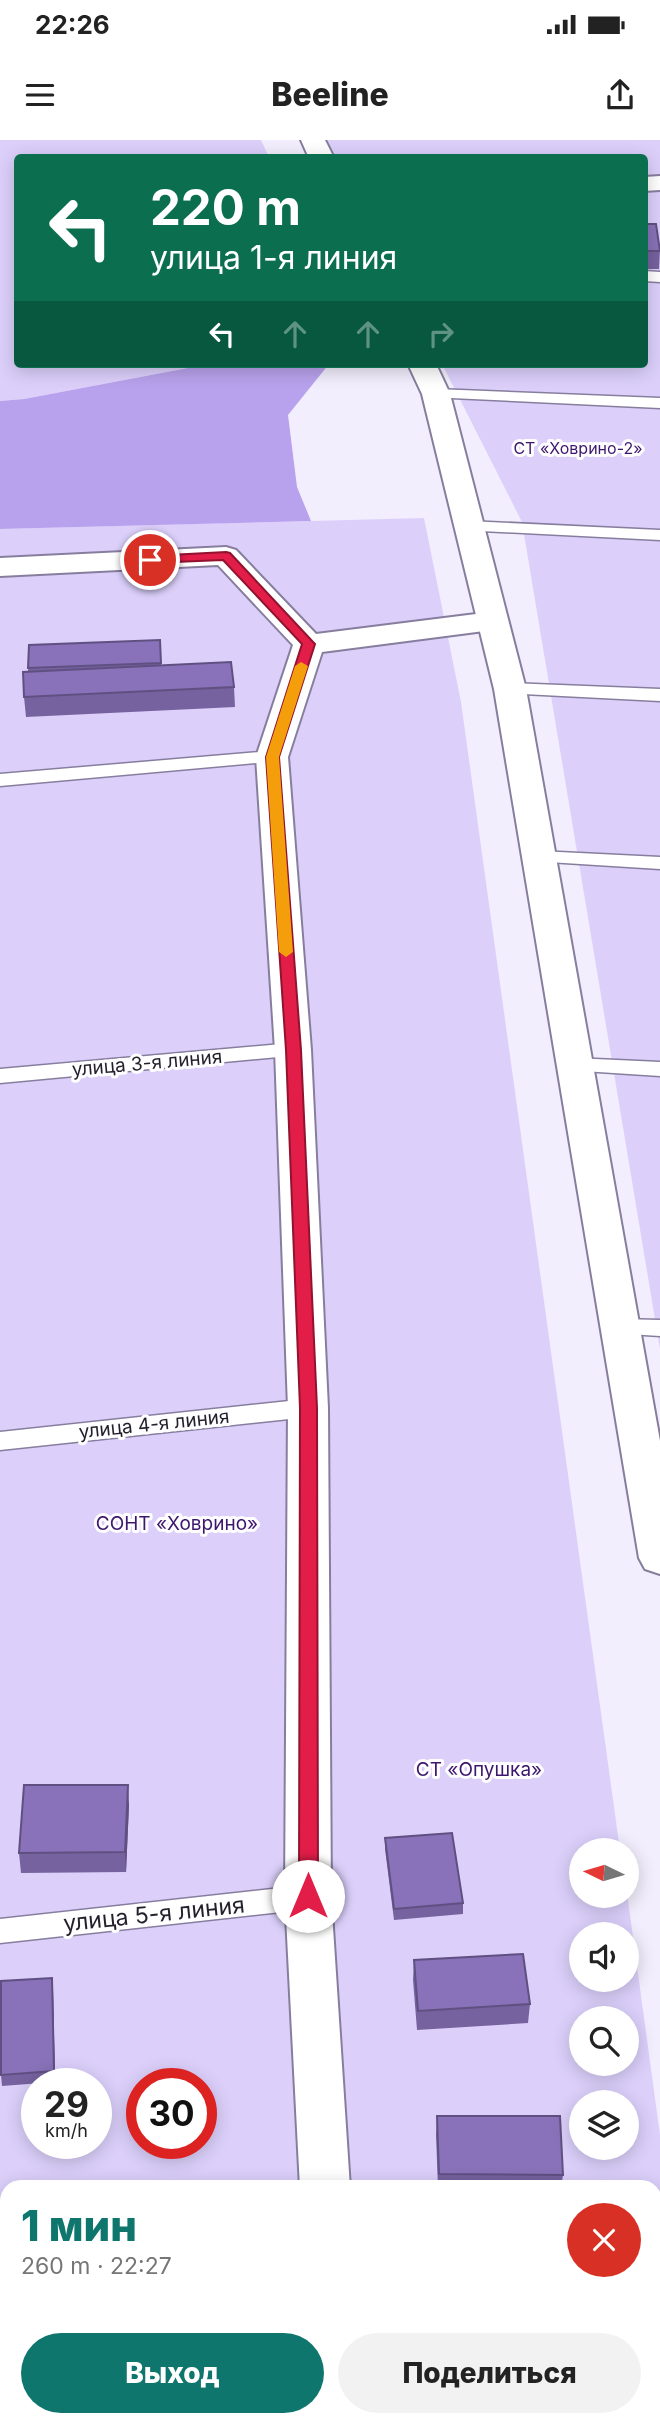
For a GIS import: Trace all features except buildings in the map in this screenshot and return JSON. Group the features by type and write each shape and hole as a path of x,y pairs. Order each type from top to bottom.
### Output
{"street":[{"path":"429,379 510,689 660,1558"},
{"path":"0,567 226,556 309,644"},
{"path":"309,644 492,621"},
{"path":"309,644 272,757 293,1050 309,1408 308,1896 325,2180"}],"lane":[{"path":"429,379 660,403"},
{"path":"468,526 660,535"},
{"path":"510,689 660,695"},
{"path":"0,780 272,757"},
{"path":"539,857 660,863"},
{"name":"улица 3-я линия","path":"0,1076 293,1050"},
{"path":"574,1065 660,1069"},
{"path":"620,1326 660,1328"},
{"name":"улица 4-я линия","path":"0,1441 309,1408"},
{"name":"улица 5-я линия","path":"0,1931 308,1896"}],"green space":[{"path":"0,140 261,140 268,154 14,154 14,368 188,368 24,399 0,401"},
{"name":"СТ «Ховрино-2»","path":"327,140 660,140 660,1349 522,522 444,368 648,368 648,154 334,154"},
{"name":"СОНТ «Ховрино»","path":"424,518 461,702 618,1838 569,1838 569,1908 629,1908 631,1922 569,1922 569,1992 639,1992 639,1981 660,2135 660,2180 0,2180 0,529"}],"shaded area":[{"path":"188,368 326,368 288,415 297,487 311,521 0,529 0,401 24,399"}],"slow traffic":[{"path":"286,952 272,757 301,666"}],"route":[{"path":"150,560 226,556 309,644 272,757 293,1050 309,1408 308,1896"}],"park label":[{"name":"СТ «Опушка»","path":"479,1769"}]}
